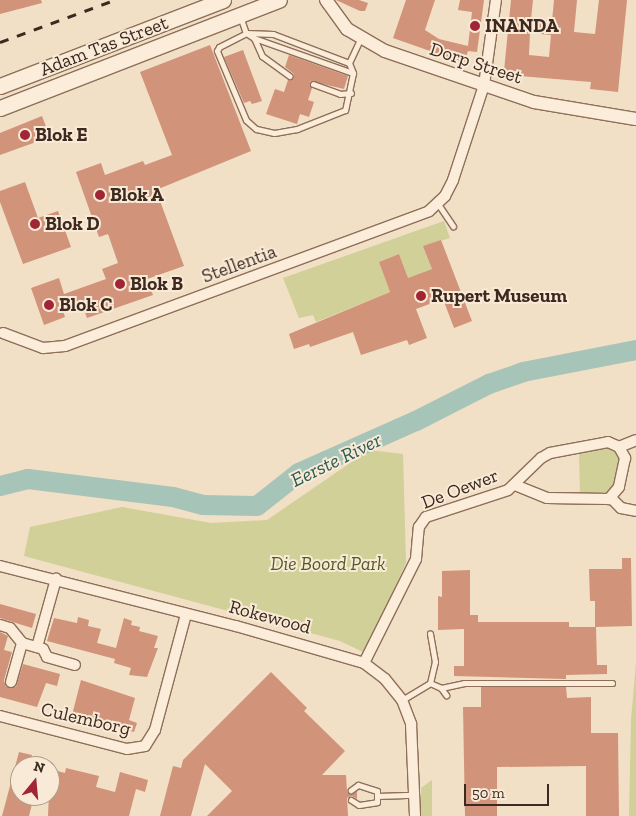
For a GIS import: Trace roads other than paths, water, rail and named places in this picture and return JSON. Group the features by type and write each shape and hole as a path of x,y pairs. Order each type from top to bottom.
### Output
{"main road":[{"name":"Adam Tas Street","path":"0,86 223,0"},
{"name":"Adam Tas Street","path":"0,108 279,0"}],"street":[{"name":"Dorp Street","path":"326,0 348,29 360,39 420,64 560,108 636,118"},
{"name":"Stellentia","path":"3,333 43,348 65,346 414,218 438,204 453,180 484,85 496,0"},
{"path":"636,440 619,447 625,466 619,487 611,498 620,508 636,511"},
{"name":"De Oewer","path":"364,663 416,559 422,521 430,514 471,503 515,485 535,463 550,454 608,442 619,447"},
{"name":"De Oewer","path":"515,485 555,500 602,501 611,498"},
{"name":"Rokewood","path":"0,566 56,579 364,663 385,679 402,700 411,724 415,816"},
{"path":"37,647 56,579"},
{"name":"Culemborg","path":"0,716 127,749 145,746 155,730 186,614"},
{"path":"0,625 10,628 22,643 42,649 47,657 75,665"},
{"path":"11,682 22,643"}],"lane":[{"path":"240,15 246,33 254,38 353,74"},
{"path":"349,63 272,34 246,33 219,46 217,51 242,114 256,129 274,133 303,127 345,110 351,93 353,74 349,63 360,39"},
{"path":"254,38 262,56 290,76"},
{"path":"313,84 340,94 351,93"},
{"path":"438,204 452,226"},
{"path":"402,700 430,683 435,662 430,633"},
{"path":"430,683 441,688 446,695"},
{"path":"441,688 473,683 612,683"},
{"path":"351,790 358,785 377,796"},
{"path":"351,800 359,805 377,796 414,795"}],"waterway":[{"name":"Eerste River","path":"0,486 28,479 173,497 203,505 257,506 299,473 416,421 489,384 523,372 636,350"}],"railway":[{"path":"0,42 114,0"}],"place":[{"name":"INANDA","path":"475,26"},
{"name":"Blok E","path":"25,135"},
{"name":"Blok A","path":"100,195"},
{"name":"Blok D","path":"35,224"},
{"name":"Blok B","path":"120,284"},
{"name":"Rupert Museum","path":"421,296"},
{"name":"Blok C","path":"49,305"}],"park label":[{"name":"Die Boord Park","path":"328,564"}]}
